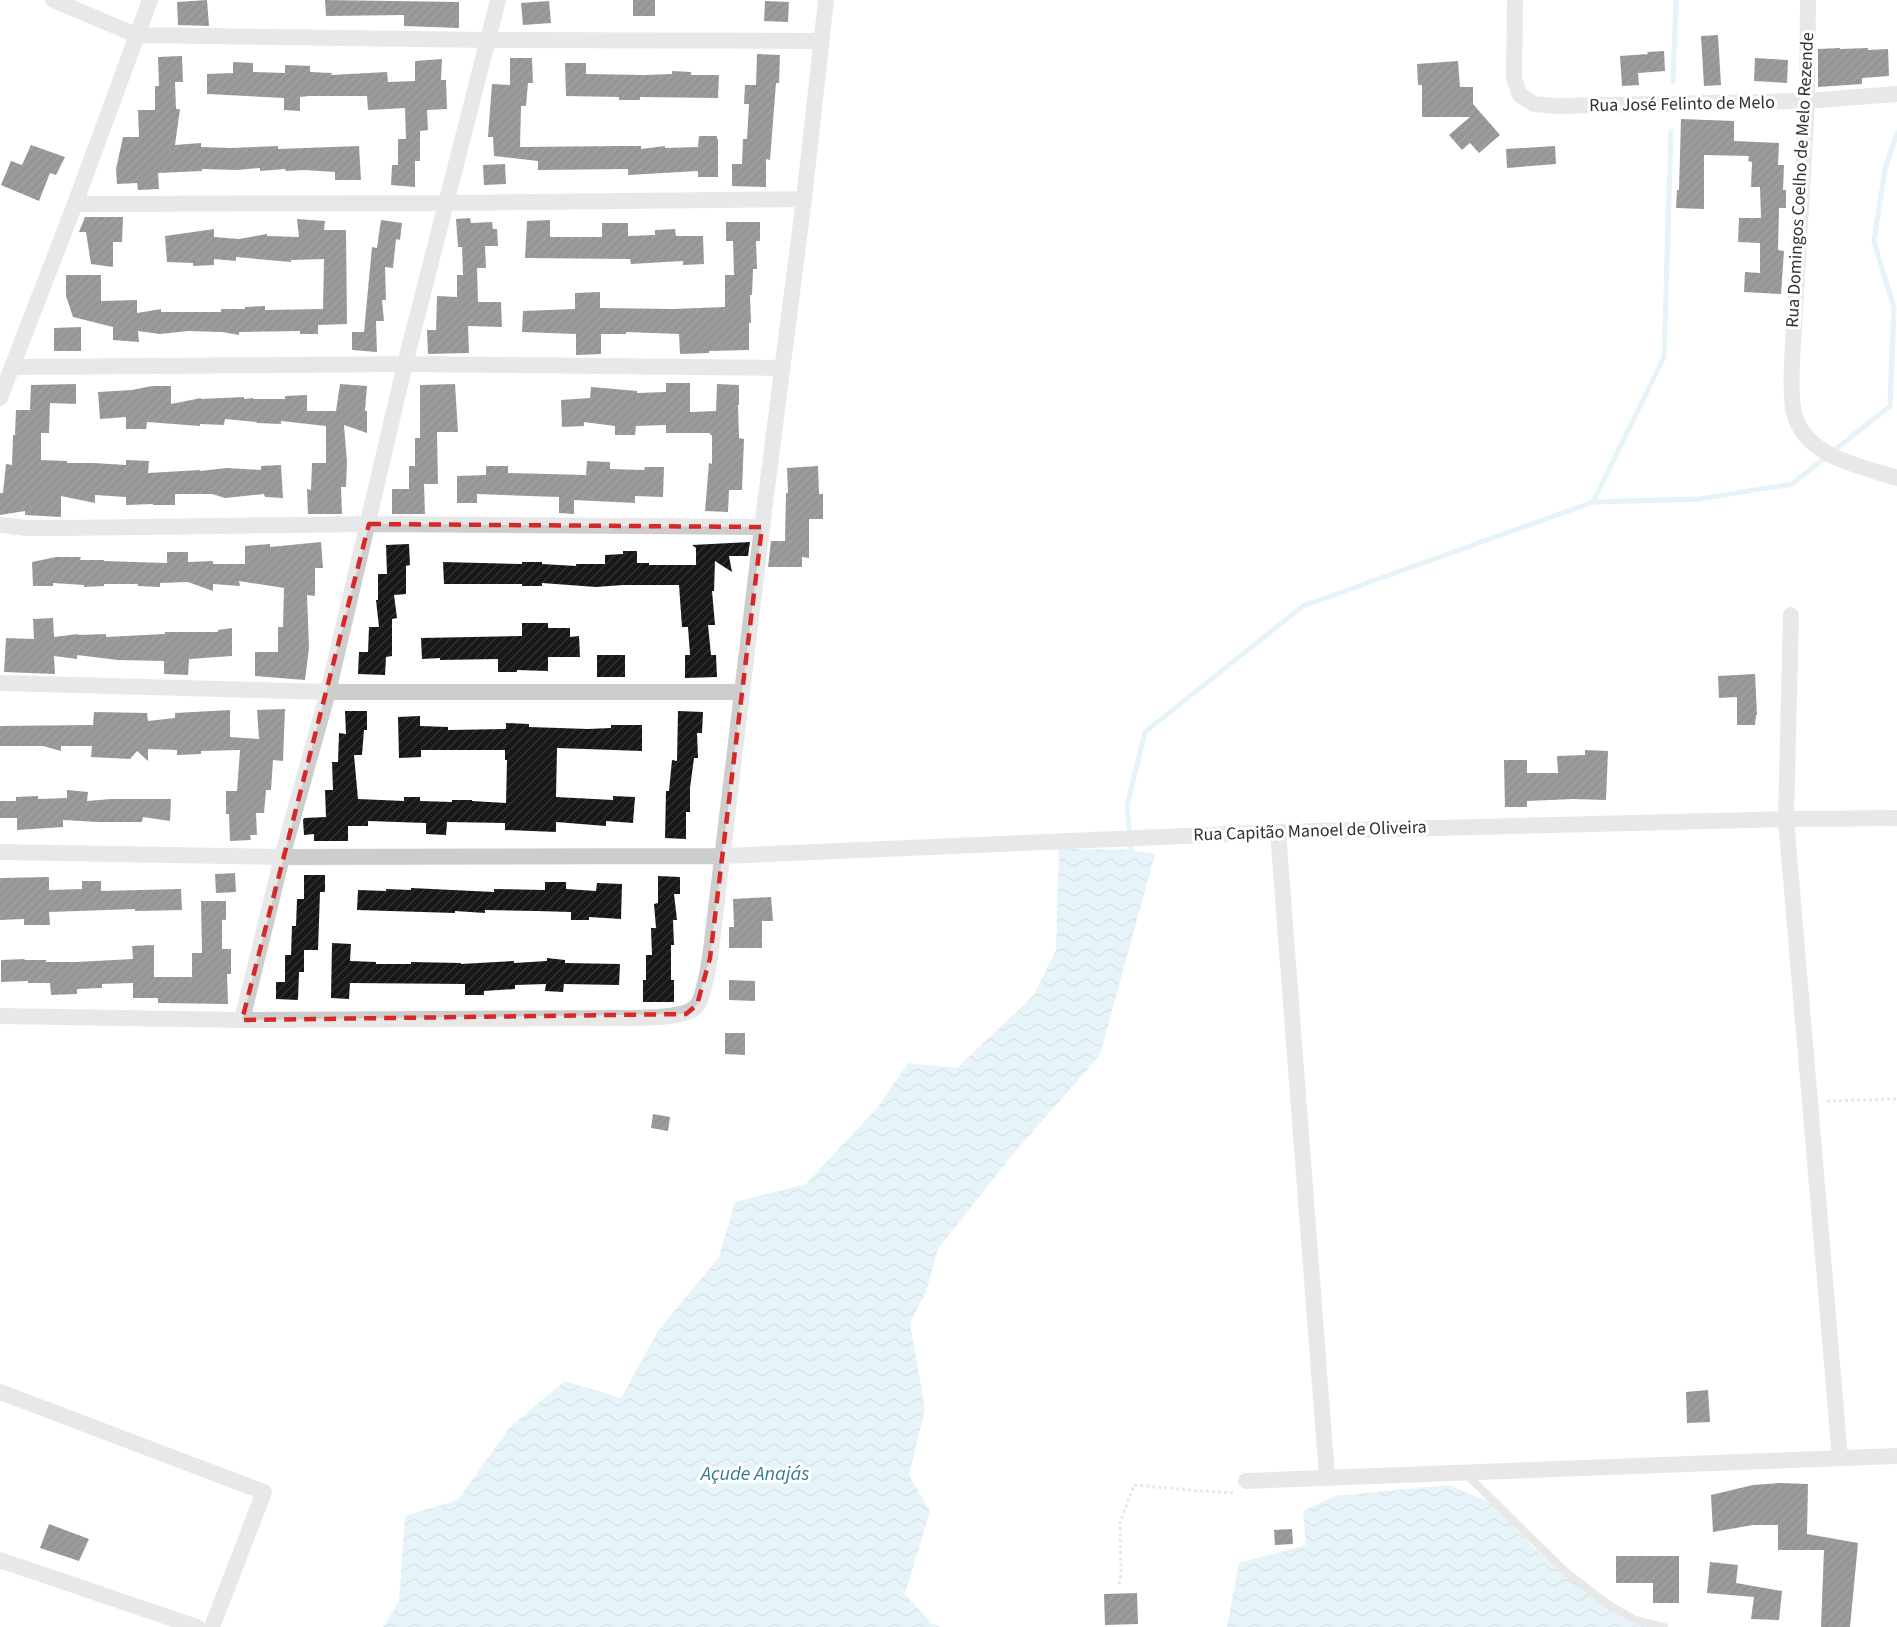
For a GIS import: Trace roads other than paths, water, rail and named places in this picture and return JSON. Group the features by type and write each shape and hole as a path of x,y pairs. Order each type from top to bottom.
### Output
{"street":[{"path":"53,0 136,35 487,40 821,41"},
{"path":"0,398 150,0"},
{"path":"242,1020 282,857 328,692 405,364 498,0"},
{"path":"0,1016 242,1020 607,1018 663,1017 686,1014 697,1005 710,958 804,199 826,0"},
{"name":"Rua José Felinto de Melo","path":"1515,0 1514,78 1520,95 1534,104 1558,106 1807,101 1897,94"},
{"name":"Rua Domingos Coelho de Melo Rezende","path":"1808,0 1807,101 1792,361 1795,414 1803,432 1816,445 1837,458 1897,478"},
{"path":"75,204 804,199"},
{"path":"12,367 405,364 783,368"},
{"path":"0,525 27,528 369,524 762,526"},
{"path":"1791,615 1786,819 1840,1458"},
{"path":"0,682 328,692 742,692"},
{"name":"Rua Capitão Manoel de Oliveira","path":"0,852 282,857 723,856 1278,832 1786,819 1897,819"},
{"path":"1278,832 1327,1477"},
{"path":"0,1392 264,1492 212,1627"},
{"path":"1246,1481 1897,1456"},
{"path":"0,1560 196,1627"}],"lane":[{"path":"1464,1473 1566,1572 1635,1620 1664,1627"}],"water":[{"name":"Açude Anajás","path":"1059,849 1131,850 1155,854 1100,1055 1013,1154 938,1249 926,1292 910,1323 925,1409 909,1475 930,1511 905,1594 932,1624 941,1627 383,1627 399,1602 405,1516 458,1500 510,1427 565,1381 621,1398 658,1331 719,1257 735,1202 806,1184 877,1108 908,1063 957,1068 1034,995 1056,950"},
{"path":"1449,1485 1492,1503 1533,1547 1606,1605 1645,1627 1227,1627 1239,1563 1306,1545 1303,1511 1335,1496"}],"waterway":[{"path":"1673,81 1676,0"},
{"path":"1131,850 1127,806 1145,732 1303,606 1593,502 1664,357 1671,131"},
{"path":"1593,502 1699,499 1792,484 1890,406 1894,308 1874,241 1885,169 1897,133"}]}
